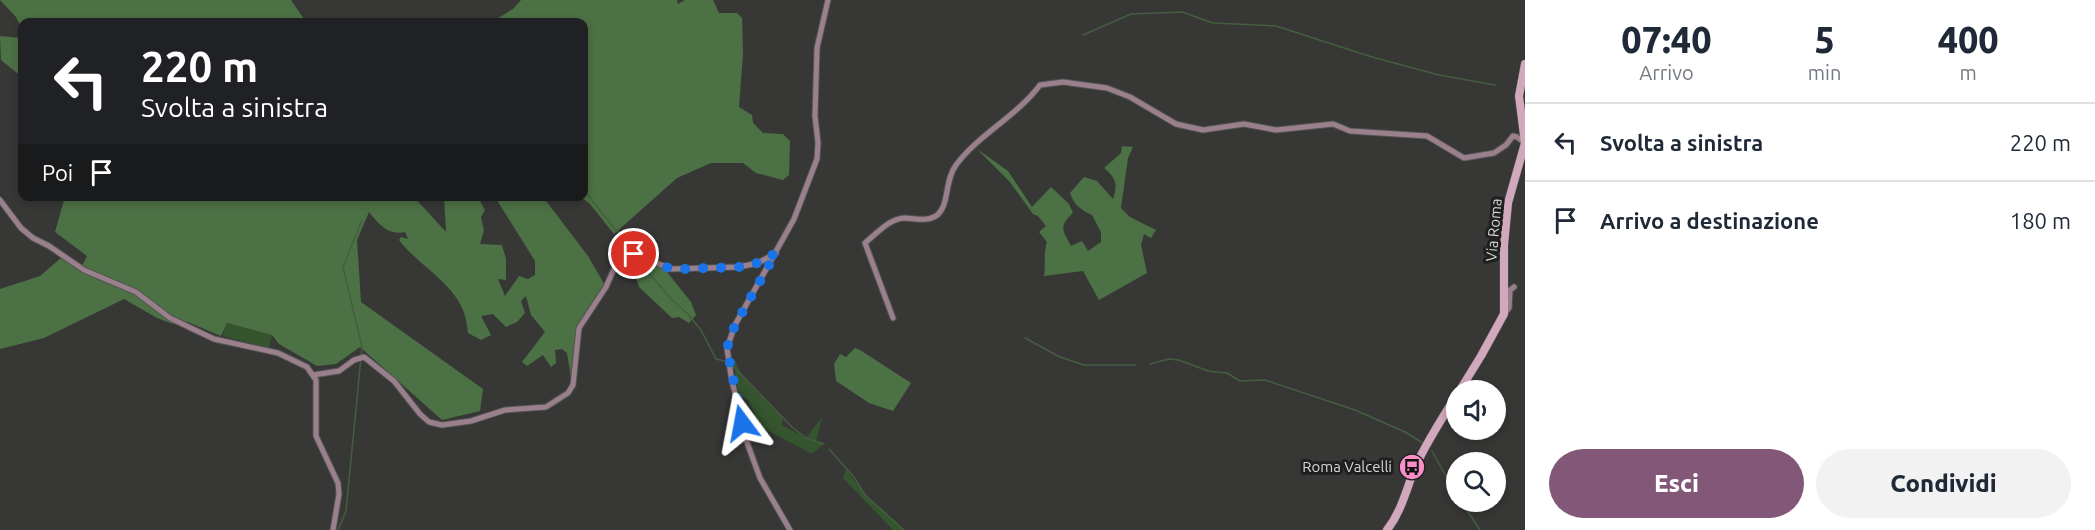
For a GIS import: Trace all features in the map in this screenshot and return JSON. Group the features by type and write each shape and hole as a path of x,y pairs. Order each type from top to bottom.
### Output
{"main road":[{"name":"Via Roma","path":"1466,380 1504,314 1504,245 1508,203 1514,175 1525,143 1519,96 1525,64"},
{"path":"1387,530 1398,513 1415,468 1446,414"}],"street":[{"path":"790,530 760,478 745,437 727,348 735,325 794,219 817,159 815,116 818,48 828,0"},
{"path":"893,318 865,243 896,220 902,218 927,219 940,212 945,205 947,184 953,169 969,149 998,127 1044,83 1063,82 1107,88 1130,97 1176,124 1191,129 1203,130 1244,124 1276,130 1333,124 1350,131 1427,136 1464,158 1494,153 1506,146 1513,136 1525,143"},
{"path":"0,200 27,233 84,270 136,292 170,318 214,339 278,353 307,368 315,380 316,436 338,483 339,494 333,530"},
{"path":"313,375 339,371 354,360 364,357 394,381 429,422 442,425 471,421 505,410 546,407 568,393 573,385 579,328 606,287 621,253 628,251 671,269 688,269 739,267 758,263 776,253"},
{"path":"1504,314 1509,308 1509,294 1514,287"}],"green space":[{"path":"0,0 291,0 303,18 18,18 18,21"},
{"path":"521,0 677,0 678,4 685,0 713,0 719,13 737,13 742,18 743,53 739,107 752,115 753,123 763,133 783,134 790,141 789,175 783,180 756,173 743,163 711,163 677,178 614,234 586,201 588,201 588,18 498,18 513,9"},
{"path":"0,36 18,38 18,74 1,60"},
{"path":"1122,146 1133,147 1128,158 1121,208 1130,217 1156,230 1151,238 1144,234 1141,245 1147,273 1099,300 1083,271 1044,276 1047,242 1039,232 1046,226 1038,216 1033,214 1010,182 977,149 1008,171 1032,207 1051,187 1069,204 1073,213 1065,222 1063,229 1071,246 1082,241 1088,251 1101,242 1101,232 1092,215 1078,207 1070,193 1084,177 1097,181 1113,199 1115,182 1104,168 1121,153"},
{"path":"64,201 418,201 446,232 444,201 480,201 485,210 481,217 484,230 480,244 502,245 506,259 506,280 498,279 505,296 519,276 528,279 535,275 535,261 498,201 546,201 588,256 606,287 579,328 575,374 571,378 567,353 562,349 555,350 556,363 551,367 543,355 527,366 522,362 545,332 531,315 526,296 521,301 525,313 517,322 506,327 493,314 481,316 491,335 481,340 468,333 463,310 450,290 399,240 401,237 408,239 405,232 389,231 380,225 369,212 357,240 361,302 483,389 480,411 442,420 360,347 336,364 317,366 279,344 272,335 227,323 221,336 188,322 173,324 157,318 124,299 44,338 0,349 0,289 40,276 62,257 80,270 87,256 55,232"},
{"path":"639,256 663,267 691,302 696,315 689,323 679,317 672,318 639,287 633,263"},
{"path":"226,323 272,335 269,348 223,336"},
{"path":"855,348 911,383 893,411 869,403 836,381 834,364 840,354 846,357"},
{"path":"735,360 749,383 783,418 782,425 806,438 822,417 816,441 824,444 812,454 759,426 753,419 755,414 748,400 739,395"},
{"path":"846,469 865,495 904,530 893,530 843,478"}],"waterway":[{"path":"1083,35 1131,14 1182,12 1213,23 1276,26 1372,57 1439,75 1495,85"},
{"path":"588,195 613,227 626,239 630,250"},
{"path":"338,530 346,511 362,347 343,267 362,220"},
{"path":"635,257 701,330 716,359 724,361"},
{"path":"1025,338 1060,357 1084,365 1136,365"},
{"path":"1150,364 1169,359 1179,360 1208,371 1227,373 1240,381 1265,380 1355,410 1405,432 1423,443"},
{"path":"731,364 792,427 806,438 824,444"},
{"path":"829,449 854,477 865,495 904,530"},
{"path":"1432,451 1446,476"},
{"path":"1468,512 1480,530"}],"place":[{"name":"Roma Valcelli","path":"1412,467"}],"route":[{"path":"634,254 663,267 684,269 739,267 758,263 776,253 735,325 727,348 742,423"}]}
